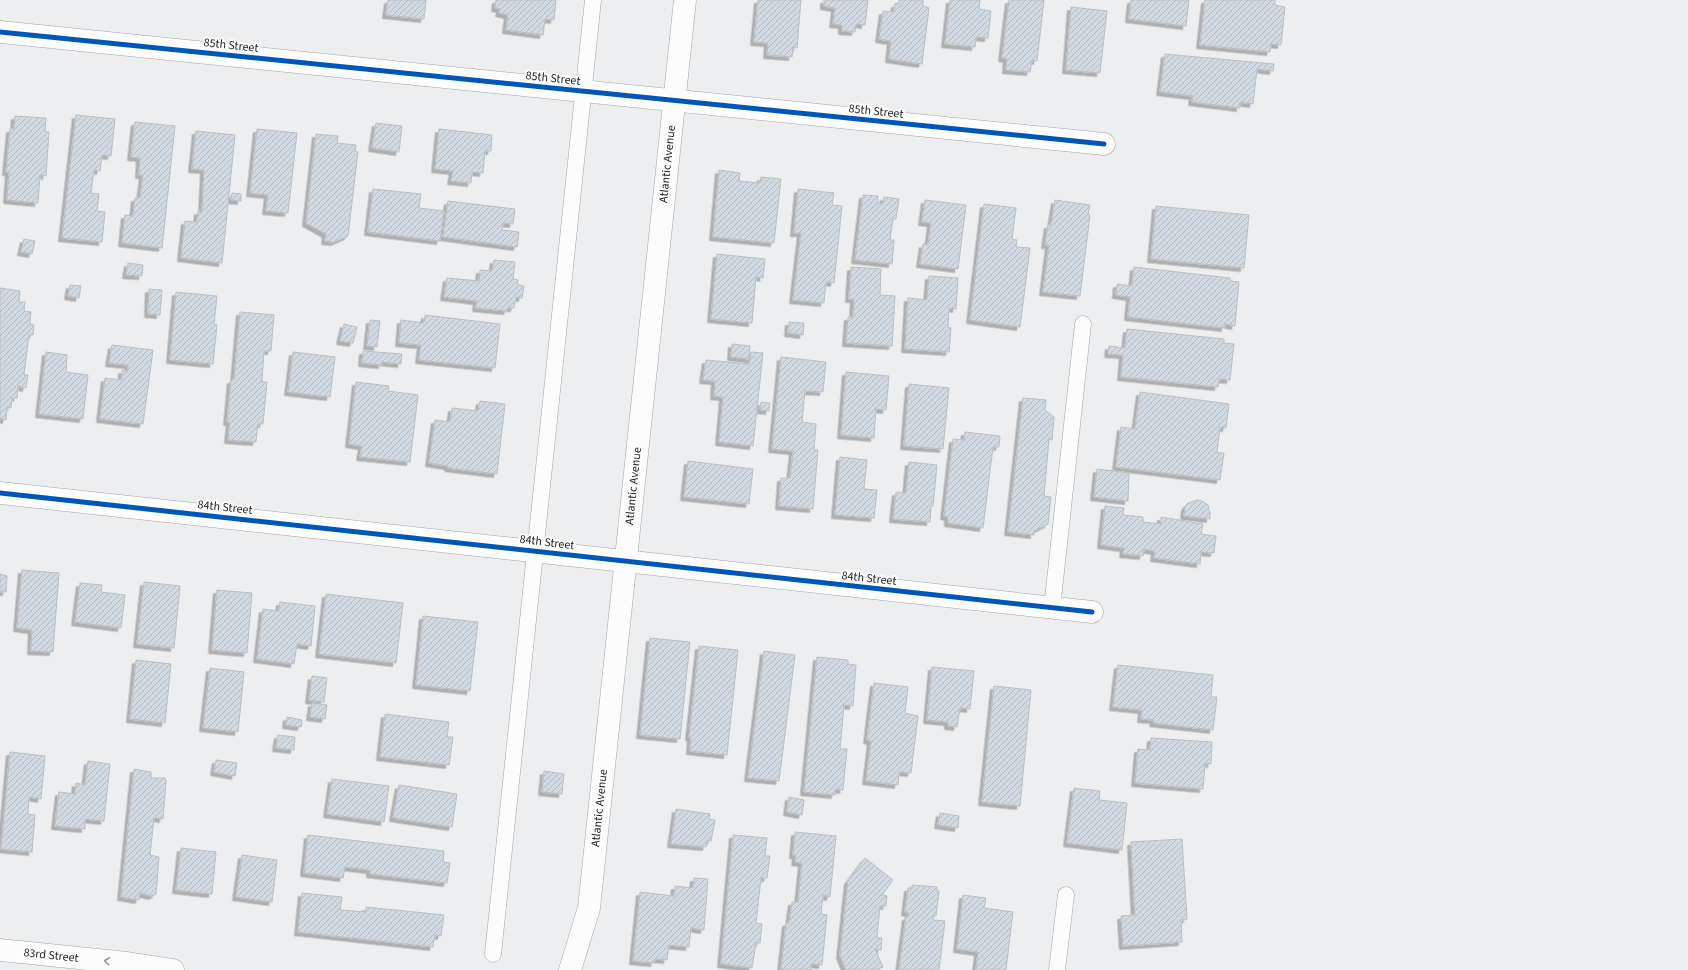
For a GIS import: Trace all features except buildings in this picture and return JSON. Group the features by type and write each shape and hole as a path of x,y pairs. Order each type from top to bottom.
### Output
{"main road":[{"name":"Atlantic Avenue","path":"570,970 588,908 685,0"},
{"name":"85th Street","path":"0,32 1104,144"},
{"name":"84th Street","path":"0,493 535,550 625,562 1092,612"},
{"name":"83rd Street","path":"0,950 127,963 173,970"}],"lane":[{"path":"493,954 593,0"},
{"path":"1052,608 1083,324"},
{"path":"1057,970 1066,895"}],"cycle path":[{"path":"0,32 1104,144"},
{"path":"0,493 1092,612"}]}
